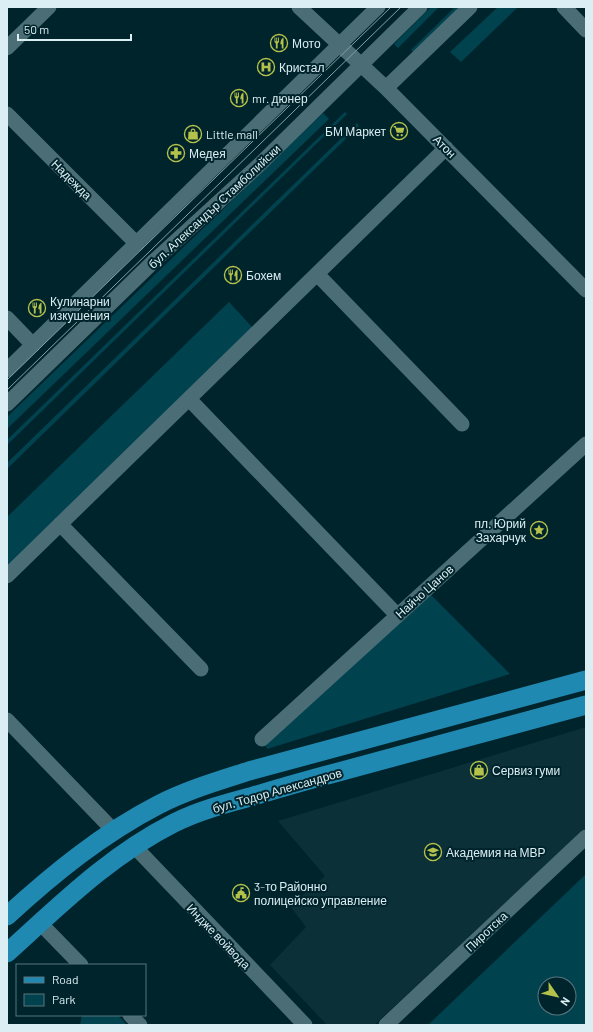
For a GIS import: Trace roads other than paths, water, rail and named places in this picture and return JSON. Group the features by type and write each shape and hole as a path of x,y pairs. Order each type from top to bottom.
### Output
{"main road":[{"name":"бул. Тодор Александров","path":"7,916 93,843 159,804 208,784 586,680"},
{"name":"бул. Тодор Александров","path":"7,953 80,887 134,846 175,823 199,812 325,775 586,704"}],"street":[{"path":"7,48 49,7"},
{"name":"Атон","path":"299,7 386,88 586,290"},
{"name":"бул. Александър Стамболийски","path":"7,370 378,7"},
{"name":"бул. Александър Стамболийски","path":"7,404 154,261 259,165 420,7"},
{"path":"386,88 470,7"},
{"path":"564,7 586,30"},
{"name":"Надежда","path":"7,114 137,244"},
{"path":"7,576 446,148"},
{"path":"316,274 462,424"},
{"path":"7,318 33,345"},
{"path":"189,399 397,615"},
{"name":"Найчо Цанов","path":"262,739 586,444"},
{"path":"60,524 201,669"},
{"path":"7,720 113,830"},
{"name":"Пиротска","path":"386,1025 586,837"},
{"name":"Индже войвода","path":"134,846 305,1025"},
{"path":"40,923 80,964"},
{"path":"131,1016 140,1025"}],"tram line":[{"path":"7,380 391,7"},
{"path":"7,390 401,7"}],"place":[{"name":"Мото","path":"279,43"},
{"name":"Кристал","path":"266,67"},
{"name":"mr. дюнер","path":"239,98"},
{"name":"БМ Маркет","path":"399,131"},
{"name":"Little mall","path":"193,134"},
{"name":"Медея","path":"176,153"},
{"name":"Бохем","path":"233,275"},
{"name":"Кулинарни изкушения","path":"37,308"},
{"name":"пл. Юрий Захарчук","path":"539,530"},
{"name":"Сервиз гуми","path":"479,770"},
{"name":"Академия на МВР","path":"433,852"},
{"name":"3-то Районно полицейско управление","path":"241,893"}]}
